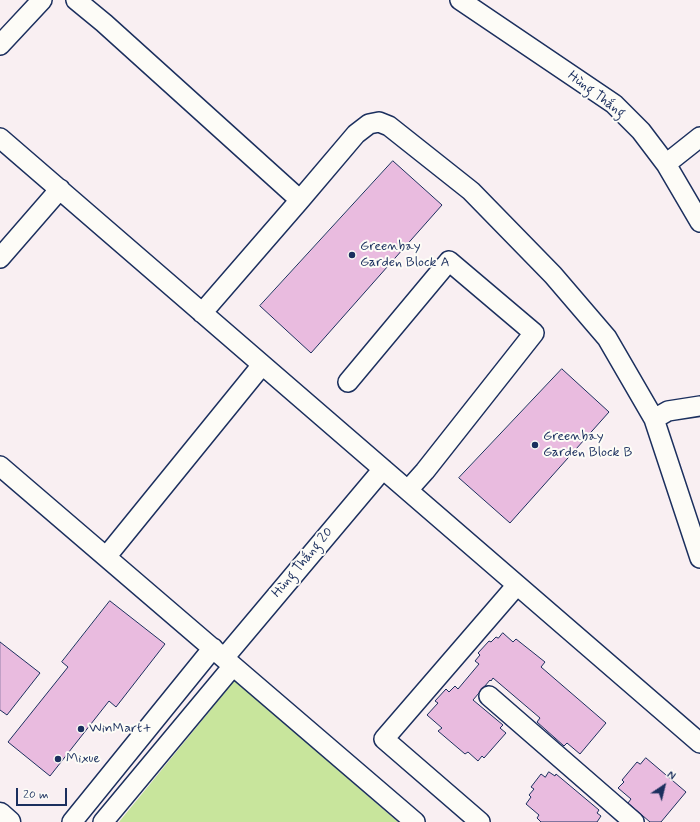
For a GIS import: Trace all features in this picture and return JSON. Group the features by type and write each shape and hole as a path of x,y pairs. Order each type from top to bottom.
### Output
{"main road":[{"path":"0,814 9,822"}],"street":[{"path":"0,45 42,0"},
{"path":"76,0 104,23 300,200"},
{"name":"Hùng Thắng","path":"460,0 614,104 641,131 666,164 700,222"},
{"path":"202,312 361,129 368,124 380,122 389,126 471,191 553,275 607,338 654,420 700,558"},
{"path":"666,164 700,137"},
{"path":"0,138 700,743"},
{"path":"0,258 60,189"},
{"path":"348,382 449,261 534,333 408,490"},
{"path":"106,557 262,365"},
{"path":"654,420 668,411 700,406"},
{"path":"0,466 415,822"},
{"name":"Hùng Thắng 20","path":"72,822 223,657 383,469"},
{"path":"480,822 384,739 517,585"},
{"path":"103,822 223,657"},
{"path":"489,696 634,822"}],"green space":[{"path":"235,680 398,822 119,822"}],"building":[{"name":"Greenbay Garden Block A","path":"393,161 442,205 311,353 260,306"},
{"name":"Greenbay Garden Block B","path":"562,369 609,412 510,523 459,478"},
{"path":"110,601 165,644 116,707 109,701 50,776 8,742 68,667 62,662"},
{"path":"503,633 513,642 516,639 545,662 541,667 606,723 580,754 567,743 564,746 537,722 540,718 493,678 473,700 503,725 500,728 506,733 484,758 482,756 478,761 468,752 465,754 438,731 442,728 427,715 438,703 435,701 446,689 449,692 455,686 458,689 479,664 475,661 480,655 478,653 489,641 491,642 496,637 498,638"},
{"path":"0,642 40,673 7,715 0,710"},
{"path":"646,758 686,792 661,822 650,822 628,803 631,799 618,788 624,782 622,780 637,762 640,764"},
{"path":"549,772 555,776 556,774 599,810 597,813 601,816 597,822 541,822 537,818 539,815 526,804 531,797 529,795 534,789 531,787 541,774 545,777"}],"place":[{"name":"Greenbay Garden Block A","path":"352,255"},
{"name":"Greenbay Garden Block B","path":"535,445"},
{"name":"WinMart+","path":"81,729"},
{"name":"Mixue","path":"58,759"}]}
